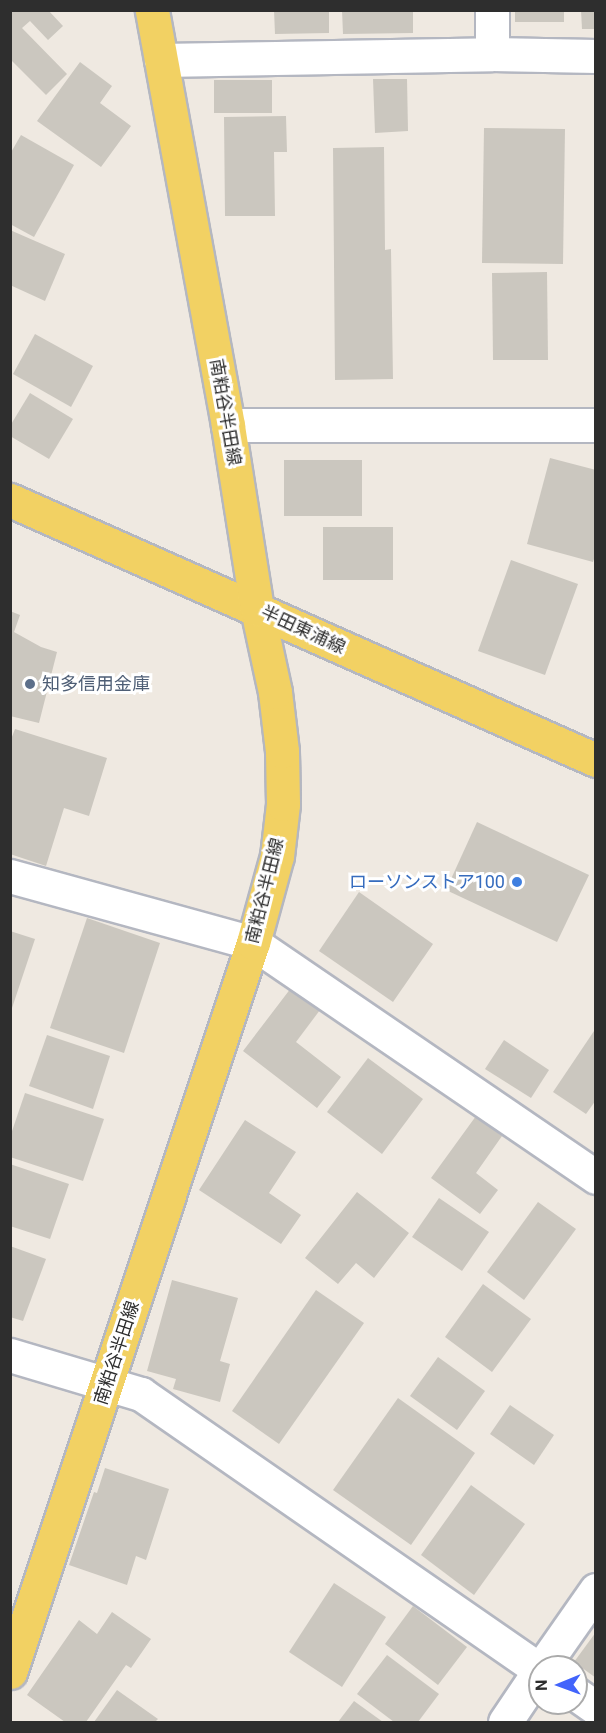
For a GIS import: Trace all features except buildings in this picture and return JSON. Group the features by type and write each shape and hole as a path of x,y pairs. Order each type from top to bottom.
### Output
{"main road":[{"name":"南粕谷半田線","path":"10,1672 253,944 277,856 283,804 282,751 275,692 257,609 228,426 152,10"},
{"name":"半田東浦線","path":"10,500 596,760"}],"street":[{"path":"492,10 492,54"},
{"path":"161,60 492,54 596,56"},
{"path":"228,426 596,425"},
{"path":"10,876 253,944 596,1177"},
{"path":"10,1355 141,1394 528,1660"},
{"path":"551,1655 596,1590"},
{"path":"505,1722 528,1688"}],"place":[{"name":"知多信用金庫","path":"30,684"},
{"name":"ローソンストア100","path":"517,882"}]}
